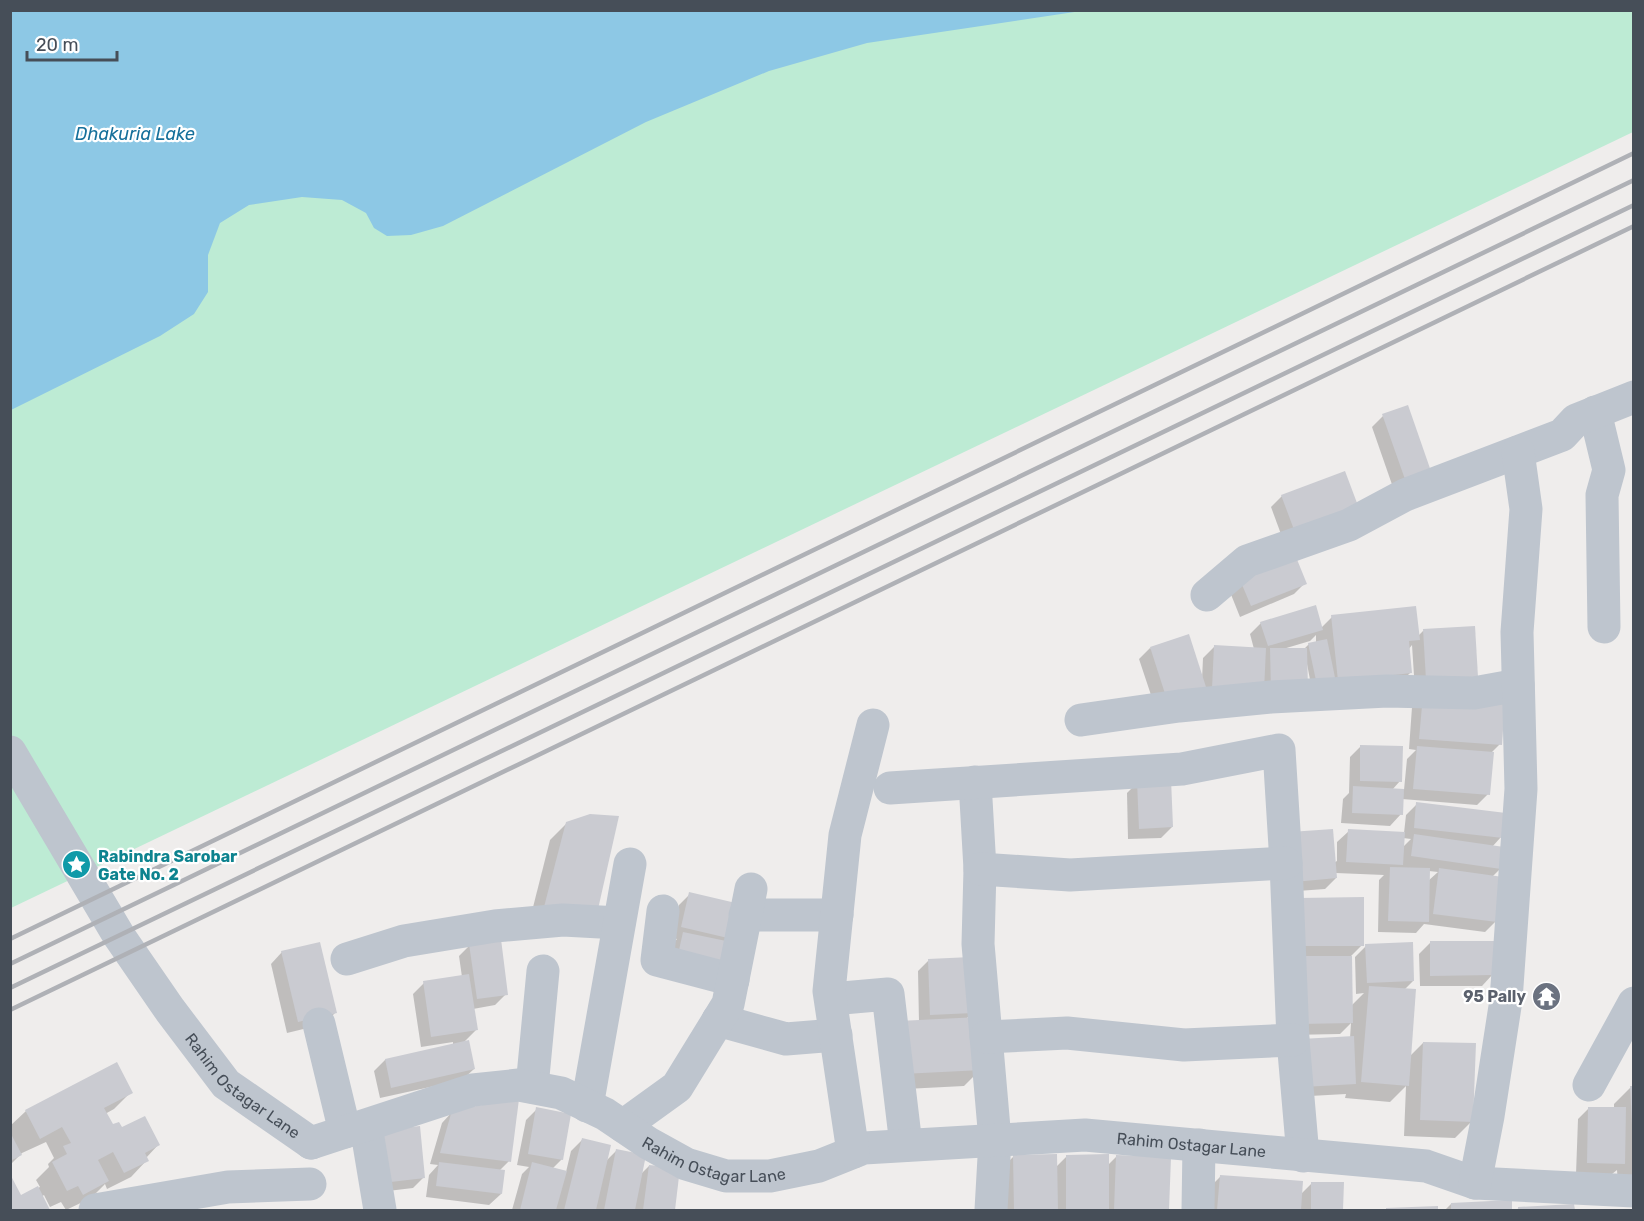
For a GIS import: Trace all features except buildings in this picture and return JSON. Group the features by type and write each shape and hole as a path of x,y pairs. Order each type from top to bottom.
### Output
{"street":[{"path":"1207,595 1247,561 1349,525 1405,495 1562,435 1575,420 1634,398"},
{"path":"1595,412 1609,470 1602,495 1604,627"},
{"path":"1475,1183 1506,1000 1521,789 1517,632 1526,509 1518,452"},
{"path":"1081,720 1179,706 1271,697 1387,691 1474,693 1518,685"},
{"path":"853,1152 829,990 845,834 873,725"},
{"path":"890,788 1182,769 1279,750 1293,1040 1303,1156"},
{"name":"Rahim Ostagar Lane","path":"10,752 119,936 170,1010 226,1084 311,1143 473,1090 519,1085 561,1093 605,1114 648,1143 686,1164 726,1176 770,1176 819,1166 864,1148 1085,1136 1426,1166 1475,1183 1634,1191"},
{"path":"975,782 980,869 978,944 995,1140 991,1210"},
{"path":"980,869 1070,875 1286,863"},
{"path":"587,1106 630,864"},
{"path":"623,1126 677,1087 728,1004 748,902 837,915"},
{"path":"663,911 657,960 733,980"},
{"path":"347,959 404,941 495,926 563,920 619,923"},
{"path":"532,1087 543,971"},
{"path":"831,999 888,994 906,1145"},
{"path":"1589,1085 1634,1003"},
{"path":"718,1020 786,1039 836,1035"},
{"path":"319,1024 356,1129 380,1210"},
{"path":"986,1037 1067,1033 1184,1045 1293,1040"},
{"path":"87,1205 228,1187 310,1197 311,1143"},
{"path":"1198,1210 1199,1145"}],"green space":[{"path":"11,11 1633,11 1633,132 11,908"}],"water":[{"name":"Dhakuria Lake","path":"11,10 1081,11 867,43 769,71 646,122 443,226 411,235 387,236 374,228 366,213 342,200 302,197 249,205 220,223 208,255 208,292 194,314 160,336 11,410"}],"railway":[{"path":"10,939 1634,153"},
{"path":"10,964 1634,180"},
{"path":"10,988 1634,205"},
{"path":"10,1010 1634,226"}],"place":[{"name":"Rabindra Sarobar Gate No. 2","path":"77,865"},
{"name":"95 Pally","path":"1547,996"}]}
